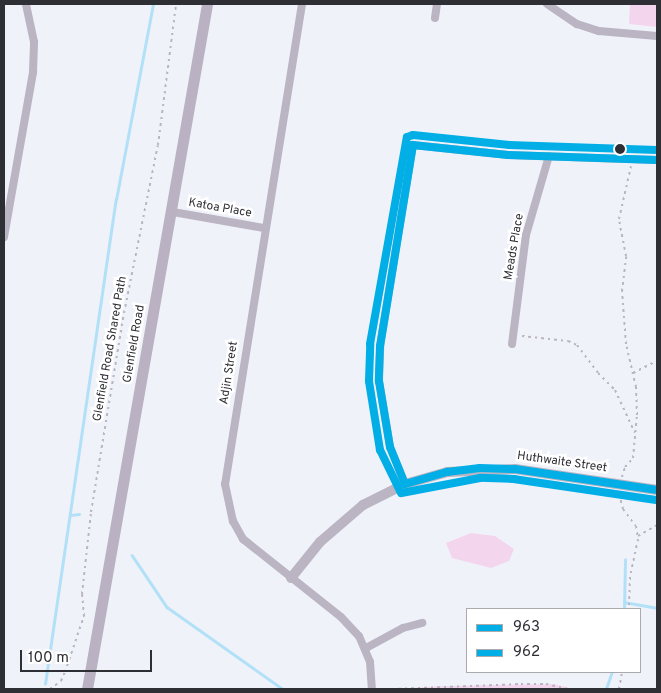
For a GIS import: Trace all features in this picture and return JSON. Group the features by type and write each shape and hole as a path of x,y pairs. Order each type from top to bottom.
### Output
{"main road":[{"name":"Glenfield Road","path":"86,689 172,212 207,4"}],"street":[{"path":"4,237 33,72 34,42 26,4"},
{"name":"Adjin Street","path":"302,4 264,228 225,484 233,521 243,539 346,622 366,648 372,689"},
{"path":"435,18 437,4"},
{"path":"547,4 577,24 599,31 657,36"},
{"path":"405,484 390,447 379,381 380,346 413,144 508,155 657,160"},
{"name":"Meads Place","path":"512,344 526,235 549,156"},
{"name":"Katoa Place","path":"172,212 264,228"},
{"name":"Huthwaite Street","path":"291,578 338,524 364,505 405,484 447,472 480,468 515,469 657,490"},
{"path":"366,648 403,628 422,623"}],"path":[{"name":"Glenfield Road Shared Path","path":"50,689 66,672 84,616 82,594 91,512 124,312 158,145 176,4"},
{"path":"629,608 630,577 638,536 636,526 618,501 625,467 633,458 637,400 626,344 622,291 626,256 619,219 634,159"},
{"path":"514,335 568,341 577,345 598,374 615,390 635,433"},
{"path":"633,373 657,361"},
{"path":"638,536 657,525"},
{"path":"619,689 622,673"},
{"path":"392,689 521,684 567,689"}],"shaded area":[{"path":"630,4 657,4 657,27 629,24"},
{"path":"471,533 495,536 514,549 509,561 491,568 452,558 446,543"},
{"path":"554,684 574,689 390,689 448,686"}],"waterway":[{"path":"45,684 116,200 153,4"},
{"path":"71,515 79,514"},
{"path":"132,555 167,607 283,689"},
{"path":"624,608 625,560"},
{"path":"624,602 657,608"},
{"path":"606,689 612,673"}],"transit line":[{"name":"962","path":"656,500 514,479 480,478 401,493 380,450 369,381 370,344 407,137 413,135 509,145 657,150"},
{"name":"963","path":"657,160 508,155 413,145 380,346 379,381 390,447 405,484 447,472 480,468 515,469 657,490"}]}
